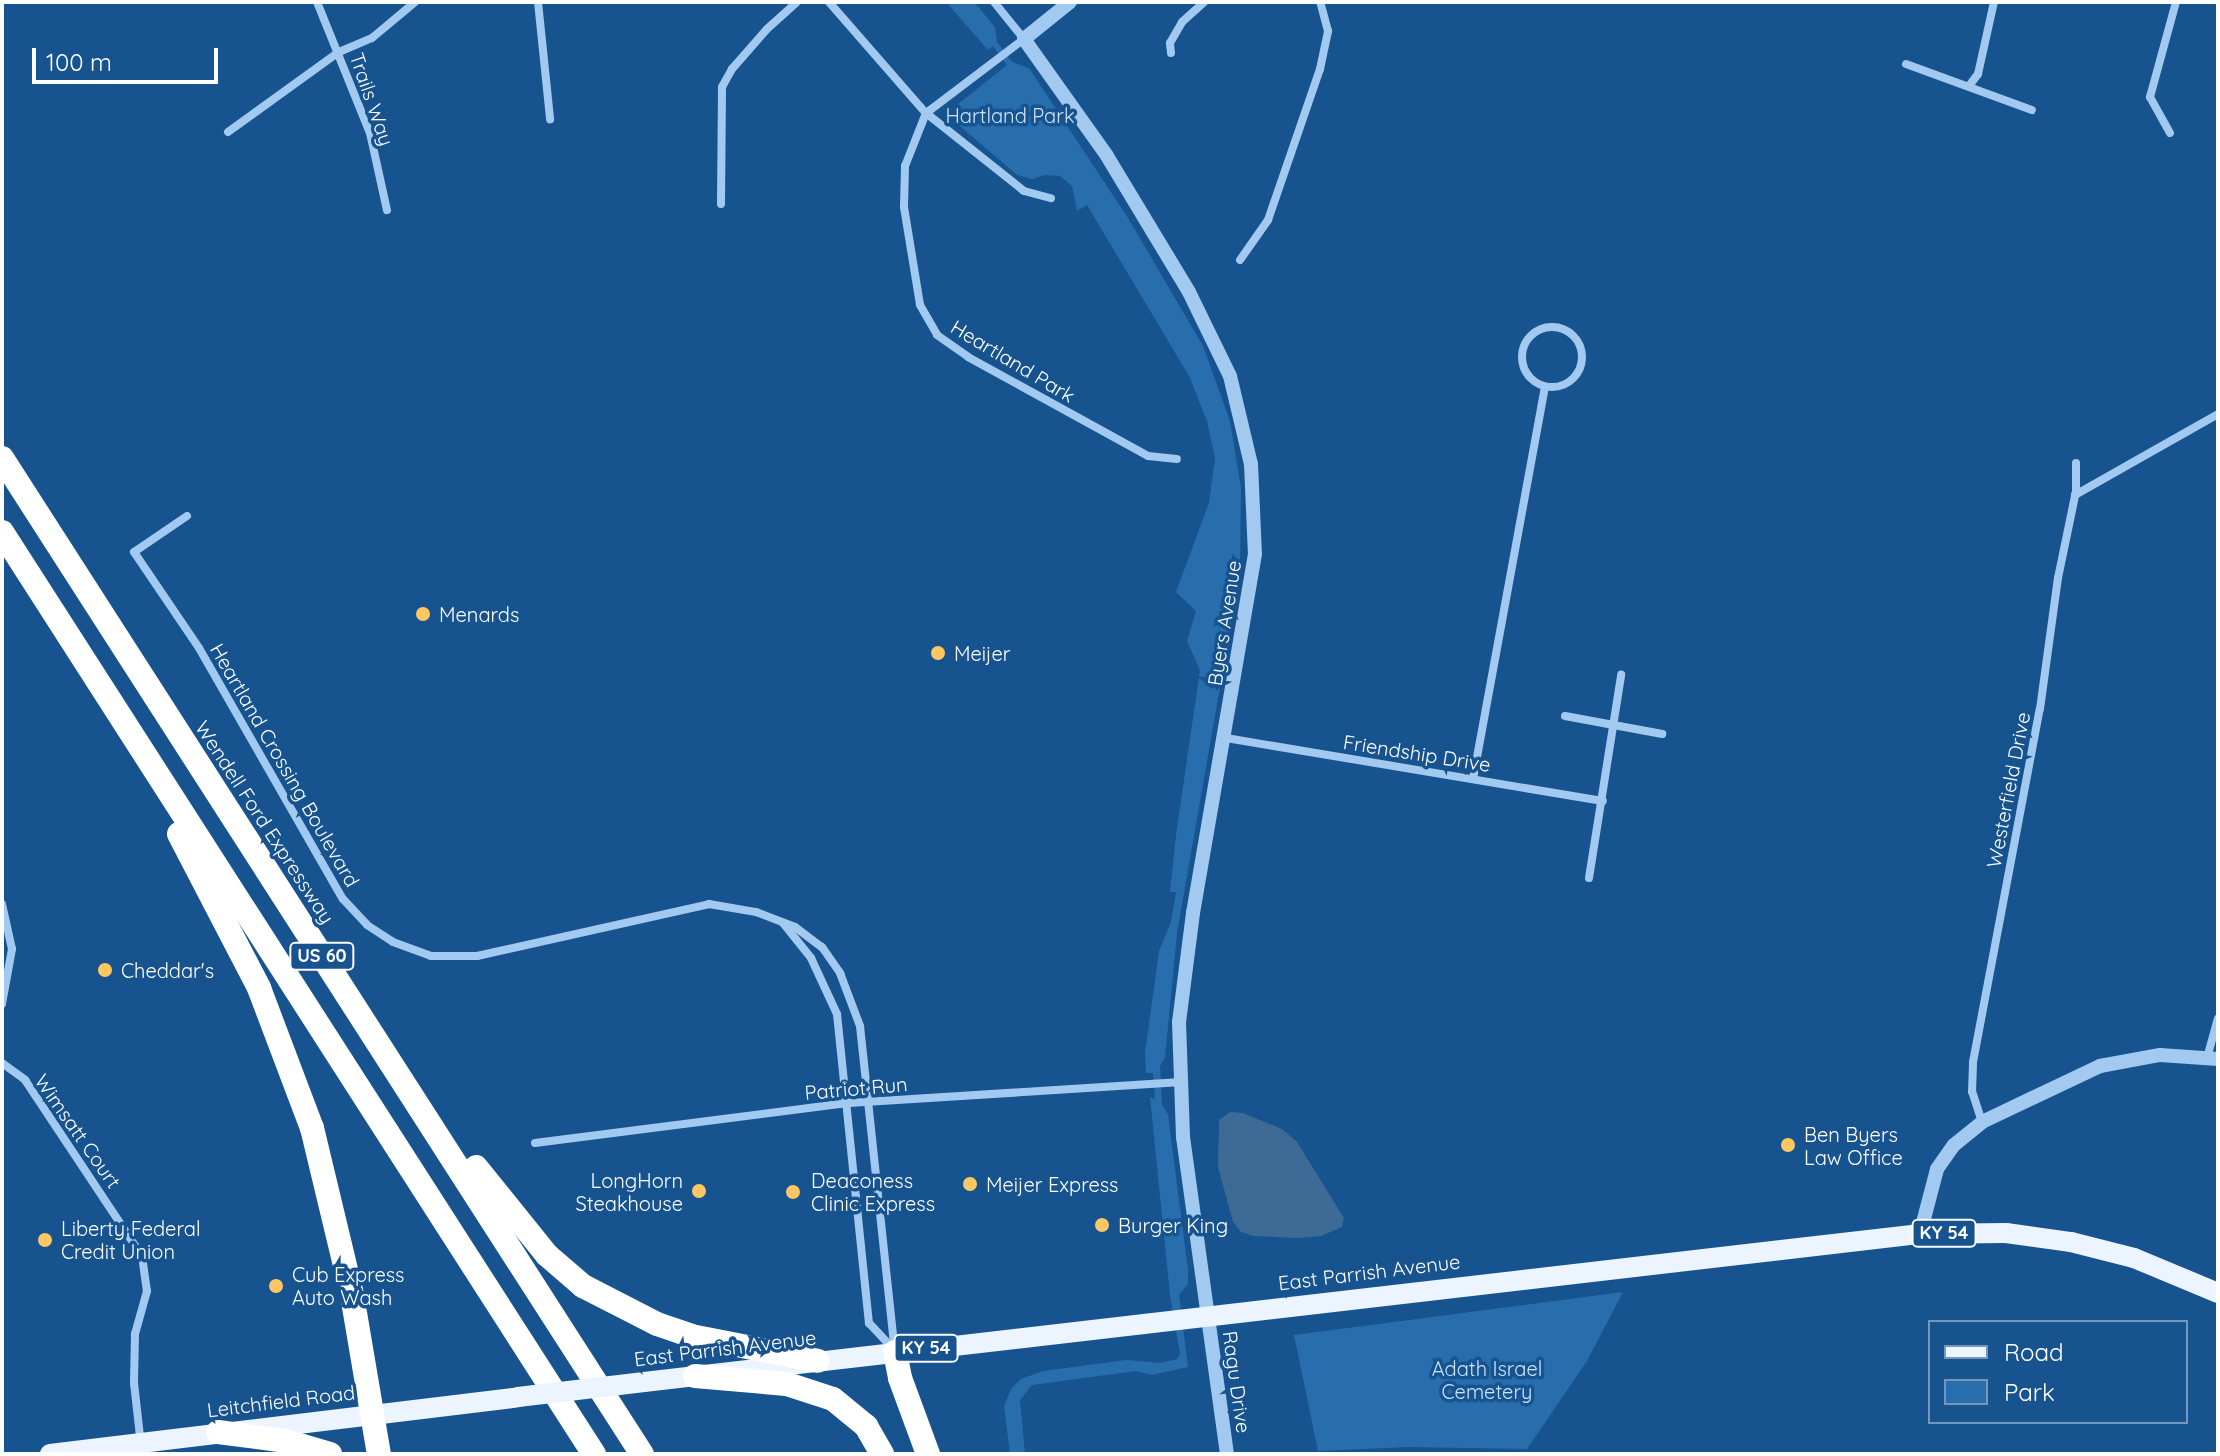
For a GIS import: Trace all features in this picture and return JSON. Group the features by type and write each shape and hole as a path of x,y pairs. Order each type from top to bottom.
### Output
{"highway":[{"name":"Wendell Ford Expressway","path":"2,458 645,1454"},
{"name":"US 60","path":"2,532 594,1454"},
{"path":"84,659 229,927 284,1047 312,1128 332,1205 379,1454"},
{"path":"342,985 513,1215 547,1255 583,1286 657,1324 691,1336 818,1361"},
{"path":"895,1352 900,1378 928,1454"},
{"path":"695,1376 787,1384 833,1399 866,1426 882,1454"},
{"path":"218,1432 286,1441 330,1454"}],"main road":[{"name":"East Parrish Avenue","path":"518,1397 1920,1234 2006,1233 2071,1242 2134,1258 2218,1293"},
{"name":"Leitchfield Road","path":"50,1454 142,1448 218,1432 518,1397"}],"street":[{"name":"Trails Way","path":"317,2 370,133 387,210"},
{"path":"228,132 339,52 372,38 415,2"},
{"path":"538,2 550,119"},
{"path":"721,204 722,87 732,69 767,29 797,2"},
{"path":"829,2 926,113 1024,191 1051,198"},
{"name":"Byers Avenue","path":"994,2 1107,156 1189,292 1219,348 1239,406 1251,464 1255,554 1226,738 1193,913 1179,1022 1183,1137 1208,1315"},
{"path":"1024,39 1070,2"},
{"path":"1171,53 1170,43 1182,22 1204,2"},
{"path":"1240,260 1268,220 1320,69 1328,31 1320,2"},
{"path":"1969,86 1978,74 1994,2"},
{"path":"2170,133 2150,97 2176,2"},
{"name":"Heartland Park","path":"1024,39 926,113 910,147 904,178 904,207 915,277 927,321 937,335 968,357 1103,432 1148,456 1177,459"},
{"path":"1906,64 2032,110"},
{"path":"1544,328 1563,329 1578,342 1582,362 1573,379 1555,388 1545,387 1535,383 1523,368 1523,348 1528,339 1544,328"},
{"path":"1473,779 1545,387"},
{"path":"2075,495 2218,414"},
{"name":"Westerfield Drive","path":"1982,1122 1972,1092 1973,1062 2040,709 2058,578 2075,495 2076,463"},
{"name":"Heartland Crossing Boulevard","path":"187,516 134,552 199,648 343,899 367,925 393,942 431,956 452,957 523,948 709,904 733,905 810,937 840,973 860,1026 895,1352"},
{"path":"1589,878 1621,675"},
{"path":"1565,716 1662,734"},
{"name":"Friendship Drive","path":"1226,738 1603,801"},
{"path":"2,904 12,949 2,1004"},
{"path":"782,923 811,958 837,1014 849,1103 869,1323 895,1352"},
{"path":"1920,1234 1937,1169 1954,1145 1982,1122 2100,1066 2160,1055 2212,1058 2218,1018"},
{"name":"Wimsatt Court","path":"2,1063 25,1080 142,1256 147,1291 135,1334 134,1383 142,1448"},
{"name":"Patriot Run","path":"535,1143 849,1103 1181,1082"},
{"name":"Ragu Drive","path":"1208,1315 1227,1454"}],"green space":[{"name":"Hartland Park","path":"946,2 974,2 995,27 997,42 1012,62 1029,68 1128,218 1203,346 1230,421 1241,488 1240,573 1177,933 1165,1058 1160,1066 1162,1104 1168,1115 1188,1269 1188,1284 1179,1295 1188,1367 1152,1375 1136,1371 1032,1385 1020,1400 1025,1454 1010,1454 1004,1406 1011,1389 1021,1379 1043,1371 1126,1360 1161,1363 1177,1359 1180,1354 1170,1295 1150,1097 1155,1099 1153,1073 1146,1073 1145,1053 1159,951 1171,922 1176,892 1170,892 1176,835 1200,670 1187,641 1196,611 1176,592 1209,503 1215,458 1207,421 1189,376 1087,205 1077,211 1072,186 1060,176 1045,175 1032,179 1017,175 954,121 953,108 1007,65 993,46 988,50"},
{"name":"Adath Israel Cemetery","path":"1623,1292 1587,1361 1527,1449 1407,1447 1318,1451 1294,1335"}],"shaded area":[{"path":"1230,1112 1243,1113 1282,1129 1297,1142 1344,1218 1342,1227 1321,1236 1299,1238 1253,1236 1241,1232 1233,1222 1218,1167 1219,1120"}],"place":[{"name":"Menards","path":"423,614"},
{"name":"Meijer","path":"938,653"},
{"name":"Cheddar's","path":"105,970"},
{"name":"Ben Byers Law Office","path":"1788,1145"},
{"name":"Meijer Express","path":"970,1184"},
{"name":"LongHorn Steakhouse","path":"699,1191"},
{"name":"Deaconess Clinic Express","path":"793,1192"},
{"name":"Burger King","path":"1102,1225"},
{"name":"Liberty Federal Credit Union","path":"45,1240"},
{"name":"Cub Express Auto Wash","path":"276,1286"}]}
